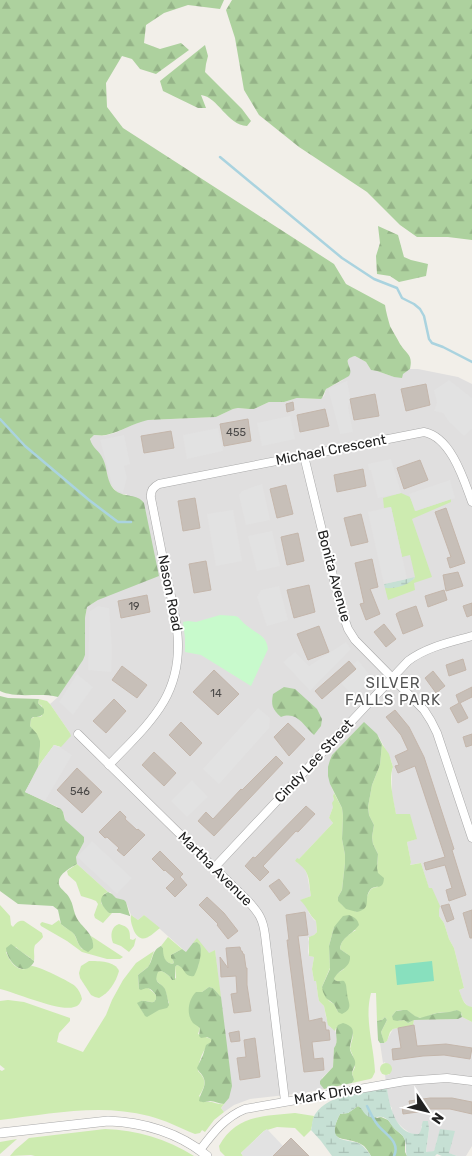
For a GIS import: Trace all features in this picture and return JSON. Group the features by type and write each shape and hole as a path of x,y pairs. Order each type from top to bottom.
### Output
{"street":[{"name":"Michael Crescent","path":"152,489 160,484 416,433 428,433 438,438 446,447 463,476 472,502"},
{"name":"Bonita Avenue","path":"304,456 345,621 355,640 420,707 431,721 437,733 472,838"},
{"name":"Nason Road","path":"109,765 158,711 168,694 176,668 178,652 177,622 151,498 152,489"},
{"name":"Cindy Lee Street","path":"214,868 408,661 417,654 429,649 472,636"},
{"name":"Martha Avenue","path":"78,734 259,914 262,921 286,1101"},
{"name":"Mark Drive","path":"204,1153 222,1123 240,1111 254,1107 405,1081 445,1078 472,1081"},
{"path":"0,1133 83,1123 124,1122 154,1128 167,1133 190,1143 204,1153"}],"shaded area":[{"path":"355,356 366,362 371,370 394,377 410,369 418,369 458,377 472,384 472,1007 468,1007 462,999 459,990 464,988 454,948 444,923 439,916 439,910 429,889 421,863 409,865 411,862 407,842 416,839 396,814 392,794 393,767 391,760 379,737 364,723 332,755 330,760 330,784 334,793 334,800 329,818 333,823 295,861 303,866 307,874 311,896 301,900 306,904 309,913 316,921 317,932 308,938 308,952 309,956 314,957 312,969 319,1001 324,1006 330,1027 334,1029 337,1035 333,1067 322,1078 324,1089 250,1099 234,1105 224,1112 221,1108 230,1093 215,950 210,953 186,952 144,915 138,920 131,915 126,902 108,892 77,864 76,857 84,842 65,820 64,814 58,807 25,792 38,767 70,737 70,733 50,704 58,697 85,655 85,618 87,607 98,600 127,494 120,494 111,485 107,472 91,445 90,440 92,437 94,435 103,436 115,433 141,421 216,417 233,409 254,409 269,402 284,402 297,398 320,399 324,396 326,389 343,380 348,360 350,357"},
{"path":"449,380 472,398 472,429 464,436 449,422 443,413 434,411 437,403 434,390"},
{"path":"347,381 351,402 348,407 353,432 340,434 328,389"},
{"path":"290,416 295,439 262,446 257,423"},
{"path":"218,428 223,451 187,459 183,435"},
{"path":"124,435 130,464 124,466 127,478 123,493 116,490 112,485 100,440"},
{"path":"391,459 401,493 378,498 368,464"},
{"path":"450,480 455,498 415,511 409,494"},
{"path":"262,484 270,520 246,525 239,495 242,491"},
{"path":"391,507 407,579 384,584 368,512"},
{"path":"233,510 242,561 216,566 207,514"},
{"path":"272,531 280,566 257,571 248,536"},
{"path":"279,586 288,620 267,626 257,597 261,590"},
{"path":"98,606 109,608 112,650 111,672 88,670 90,611"},
{"path":"346,642 351,649 310,691 283,662 295,652 309,666"},
{"path":"358,660 372,678 354,697 341,683 356,669 353,664"},
{"path":"77,674 93,687 73,715 59,702"},
{"path":"258,708 270,718 269,728 219,784 203,769"},
{"path":"54,745 72,755 45,801 25,792 42,761"},
{"path":"192,780 208,797 187,817 171,801"},
{"path":"92,841 132,878 117,894 77,857"},
{"path":"462,1017 472,1022 472,1146 466,1156 448,1153 454,1132 437,1139 434,1151 426,1153 429,1129 421,1126 419,1134 410,1133 396,1121 392,1112 385,1075 389,1075 385,1062 383,1063 380,1043 386,1042 393,1029 413,1025 414,1020 458,1019"},
{"path":"267,1129 283,1146 273,1156 243,1156 241,1153"}],"green space":[{"path":"0,0 224,0 220,9 188,5 164,13 146,25 144,43 160,49 181,43 189,50 156,74 140,69 132,59 122,56 106,83 107,107 123,128 334,264 346,284 385,305 390,326 411,360 410,369 403,374 402,378 371,370 366,362 355,356 350,358 348,360 349,376 326,389 321,399 297,398 284,402 269,402 254,409 233,409 216,417 148,420 111,434 94,435 90,439 105,463 110,484 119,493 138,498 144,503 159,576 98,600 87,607 85,618 85,655 58,697 14,695 0,691"},
{"path":"232,0 472,0 472,240 448,237 417,237 400,225 367,192 299,147 259,115 244,90 235,38 226,10"},
{"path":"205,45 208,56 205,72 242,109 251,121 247,126 234,121 207,97 201,95 206,108 198,108 163,91 160,81"},
{"path":"378,226 398,235 404,257 428,264 426,276 399,282 390,276 377,274 376,256 380,243"},
{"path":"401,493 410,497 416,511 451,499 451,502 412,519 432,577 414,583 415,590 388,600 385,588 392,588 415,577 410,555 402,557 391,507 384,508 383,498"},
{"path":"415,577 402,586 385,588 384,584"},
{"path":"220,615 238,617 261,636 267,644 268,649 251,686 201,655 185,652 183,622 196,622"},
{"path":"284,687 295,689 317,709 322,719 321,726 314,735 296,717 281,717 274,709 272,704 273,694"},
{"path":"0,696 39,699 38,703 44,709 42,715 31,719 30,726 37,734 40,746 38,767 25,792 61,809 65,820 84,837 84,842 76,857 77,864 61,876 59,883 72,903 77,919 92,938 93,948 88,952 79,945 74,934 61,924 58,910 53,906 18,904 0,891"},
{"path":"39,699 50,704 71,736 61,747 54,745 38,767 39,741 30,726 31,719 42,716 42,706 38,703"},
{"path":"364,722 377,734 382,744 380,765 372,785 368,807 369,815 374,825 372,837 378,854 378,873 384,878 381,886 372,888 368,893 365,908 357,912 346,909 338,901 342,890 345,863 342,839 343,816 342,808 330,784 328,767 332,755"},
{"path":"382,744 389,754 393,767 391,784 396,814 410,814 417,839 407,842 410,865 421,863 429,888 432,888 440,906 439,916 444,923 454,948 464,988 459,990 465,1003 472,1007 472,1022 462,1017 462,1014 457,1010 437,1013 422,1018 418,1018 405,1010 396,1011 392,1016 397,1021 404,1020 408,1023 414,1020 413,1025 393,1029 384,1043 381,1032 387,1020 385,1017 377,1021 376,993 371,993 369,1023 375,1072 370,1079 352,1083 354,1080 352,1073 355,1067 350,1049 353,1031 349,1026 336,1028 335,1031 328,1025 324,1006 319,1001 312,969 314,957 309,956 309,937 317,932 316,921 300,900 311,896 309,880 304,869 295,861 333,823 329,818 333,807 334,793 342,808 342,839 345,855 342,890 338,897 342,905 357,912 367,900 371,890 378,887 378,854 373,844 374,825 369,815 368,807 372,785 380,765","holes":["334,927 356,930 345,938 340,949 347,954 344,969 335,975 334,979 338,982 342,981 347,995 338,1012 334,1004 329,1001 322,987 330,968 329,946"]},
{"path":"77,864 108,892 104,894 101,903 109,913 112,913 103,923 95,918 94,915 98,904 96,901 81,896 76,882 68,875 67,871"},
{"path":"108,892 126,902 130,916 120,913 109,913 106,910 102,905 101,899"},
{"path":"0,905 10,916 13,927 18,922 24,921 42,933 43,937 35,945 34,961 16,947 6,952 11,961 16,967 25,969 31,966 35,967 54,974 72,984 78,989 82,997 78,1005 67,1008 59,1007 0,989"},
{"path":"131,915 138,920 144,915 160,928 147,938 140,938 134,931"},
{"path":"349,915 358,921 359,925 341,945 340,949 350,956 350,960 334,979 344,981 346,985 349,1007 342,1014 326,998 322,987 330,969 329,946 334,927 343,916"},
{"path":"59,920 62,925 74,934 82,949 93,945 91,936 123,957 120,959 107,959 82,952 40,924 42,922 52,925"},
{"path":"119,924 128,929 130,939 136,938 134,946 129,952 113,943 112,932 114,927"},
{"path":"168,937 182,949 171,955 174,963 172,964 164,958 161,946"},
{"path":"197,938 209,953 215,950 221,997 213,988 209,987 202,992 196,993 189,1012 200,1028 198,1034 211,1039 199,1063 198,1071 203,1077 204,1083 199,1096 206,1102 224,1104 221,1108 224,1112 214,1120 205,1132 202,1130 200,1133 195,1134 155,1118 131,1112 112,1110 74,1111 0,1120 0,1070 5,1069 0,1065 0,1001 24,1002 70,1018 70,1021 59,1033 57,1042 83,1052 106,1015 123,980 136,963 154,951 149,966 138,975 139,989 147,987 156,995 156,999 154,1002 144,1001 138,1003 144,1014 155,1012 169,1003 164,987 156,979 157,972 161,971 169,975 172,980 176,978 175,967 177,965 182,968 198,967 201,947 197,942 193,943"},
{"path":"197,942 200,945 201,952 194,976 186,974 177,965 175,967 175,980 172,980 169,975 161,971 158,972 156,979 165,989 169,1005 167,1008 147,1017 145,1016 137,1003 144,1001 154,1002 156,995 150,989 139,989 138,975 148,967 154,953 161,946 166,960 172,964 174,963 171,955 182,949 186,952 193,943"},
{"path":"11,944 34,961 30,967 21,969 13,963 9,958 6,948"},
{"path":"89,961 110,963 119,971 112,987 99,998 91,995 80,978 81,966"},
{"path":"432,961 434,981 397,985 395,965"},
{"path":"209,987 213,988 221,997 232,1086 229,1098 224,1104 212,1101 199,1101 205,1082 197,1068 206,1045 211,1042 211,1039 199,1036 200,1028 193,1023 189,1015 189,1007 191,999 196,992 202,992"},
{"path":"407,1010 420,1018 457,1010 461,1012 462,1017 458,1019 414,1020 408,1023 404,1020 393,1020 392,1016 396,1011"},
{"path":"385,1017 387,1020 381,1032 384,1043 380,1043 378,1040 377,1021"},
{"path":"343,1023 352,1028 353,1031 350,1050 355,1061 352,1073 354,1080 352,1083 324,1089 320,1081 333,1067 336,1031 338,1025"},
{"path":"384,1063 388,1063 392,1069 388,1075 384,1075 380,1071 380,1067"},
{"path":"387,1088 395,1118 405,1130 419,1134 423,1121 428,1121 429,1129 426,1152 434,1151 440,1129 455,1131 449,1153 457,1156 437,1154 435,1156 407,1156 404,1137 388,1120 383,1117 369,1117 358,1106 348,1113 340,1114 335,1126 335,1133 346,1141 360,1144 371,1156 332,1156 311,1130 313,1119 318,1111 325,1104 335,1099 356,1093"},
{"path":"358,1106 377,1118 381,1117 388,1120 403,1136 407,1156 371,1156 364,1146 336,1135 334,1131 335,1124 340,1114 348,1113"},
{"path":"295,1113 314,1116 311,1130 304,1137 295,1128 277,1127 264,1131 241,1153 243,1156 225,1156 220,1151 219,1146 226,1136 242,1123 262,1117"},
{"path":"105,1129 129,1131 151,1136 194,1156 10,1156 29,1138"},
{"path":"17,1139 0,1154 0,1142"}],"building":[{"path":"426,384 430,405 406,411 401,389"},
{"path":"375,394 379,416 354,420 350,399"},
{"path":"293,402 294,410 287,412 286,404"},
{"path":"325,409 329,426 300,432 297,415"},
{"path":"248,419 251,441 224,446 220,424"},
{"path":"171,431 174,448 144,453 141,436"},
{"path":"420,460 428,480 404,489 397,468"},
{"path":"363,469 366,486 337,492 334,475"},
{"path":"286,485 293,514 277,518 270,489"},
{"path":"195,498 200,528 183,531 178,501"},
{"path":"446,508 465,563 450,568 447,558 451,557 435,512"},
{"path":"361,514 368,542 351,546 344,518"},
{"path":"298,533 304,561 287,565 281,537"},
{"path":"372,559 378,587 370,589 380,614 366,620 360,604 364,603 355,563"},
{"path":"206,561 211,590 194,593 189,564"},
{"path":"458,572 463,586 446,591 443,575"},
{"path":"309,585 315,612 294,618 287,590"},
{"path":"444,590 447,600 428,607 425,596"},
{"path":"147,595 150,612 121,618 118,601"},
{"path":"472,603 472,615 467,617 463,606"},
{"path":"416,606 423,626 403,634 396,614"},
{"path":"384,624 396,639 386,647 374,632"},
{"path":"319,626 329,652 308,660 297,634"},
{"path":"463,659 466,670 449,676 446,665"},
{"path":"349,661 356,669 322,699 315,691"},
{"path":"122,666 147,685 137,698 112,680"},
{"path":"214,670 239,694 218,715 193,692"},
{"path":"433,671 445,686 436,693 425,678"},
{"path":"472,687 472,697 460,703 468,718 458,723 450,708 459,703 456,695"},
{"path":"114,699 126,711 106,733 93,721"},
{"path":"395,710 409,727 424,757 454,849 452,850 466,895 449,901 446,890 452,888 445,865 426,870 424,863 445,857 415,766 398,773 395,766 399,765 395,756 408,750 401,735 386,717"},
{"path":"181,722 202,743 190,756 169,735"},
{"path":"288,723 305,739 289,756 274,737"},
{"path":"472,734 472,745 466,747 463,737"},
{"path":"154,752 176,773 164,786 142,765"},
{"path":"276,756 283,763 214,836 198,821 206,812 213,819"},
{"path":"77,768 102,792 82,813 57,790"},
{"path":"306,806 315,814 263,866 269,872 260,881 245,866"},
{"path":"120,811 126,817 125,819 145,835 124,856 117,850 119,848 99,832"},
{"path":"160,851 183,874 180,877 187,885 175,897 166,888 175,879 152,859"},
{"path":"279,879 290,893 280,901 269,886"},
{"path":"207,897 224,913 238,931 228,939 218,924 199,905"},
{"path":"449,904 454,919 447,922 441,906"},
{"path":"472,910 472,938 470,938 463,913"},
{"path":"305,912 308,935 298,936 309,1021 322,1018 322,1022 325,1022 326,1030 329,1030 330,1040 312,1042 314,1059 323,1058 324,1070 304,1072 287,940 289,940 286,915"},
{"path":"240,947 244,954 247,968 247,985 251,1011 234,1013 231,994 237,993 236,976 221,977 220,957 228,968 226,948"},
{"path":"414,1025 417,1046 446,1044 472,1048 470,1059 444,1055 393,1060 392,1049 401,1048 398,1028"},
{"path":"239,1031 240,1041 231,1042 229,1033"},
{"path":"255,1038 260,1077 240,1080 237,1058 246,1057 244,1040"},
{"path":"430,1098 452,1098 472,1102 472,1114 450,1109 424,1109 425,1111 403,1114 402,1107 410,1106 409,1101"},
{"path":"291,1138 309,1156 273,1156"}],"waterway":[{"path":"220,157 342,258 374,279 397,288 402,298 420,309 432,343 472,362"},
{"path":"0,419 25,446 89,500 118,522 131,522"},
{"path":"367,1106 380,1128 394,1142 396,1151 394,1156"}],"district":[{"name":"SILVER FALLS PARK","path":"393,692"}]}
